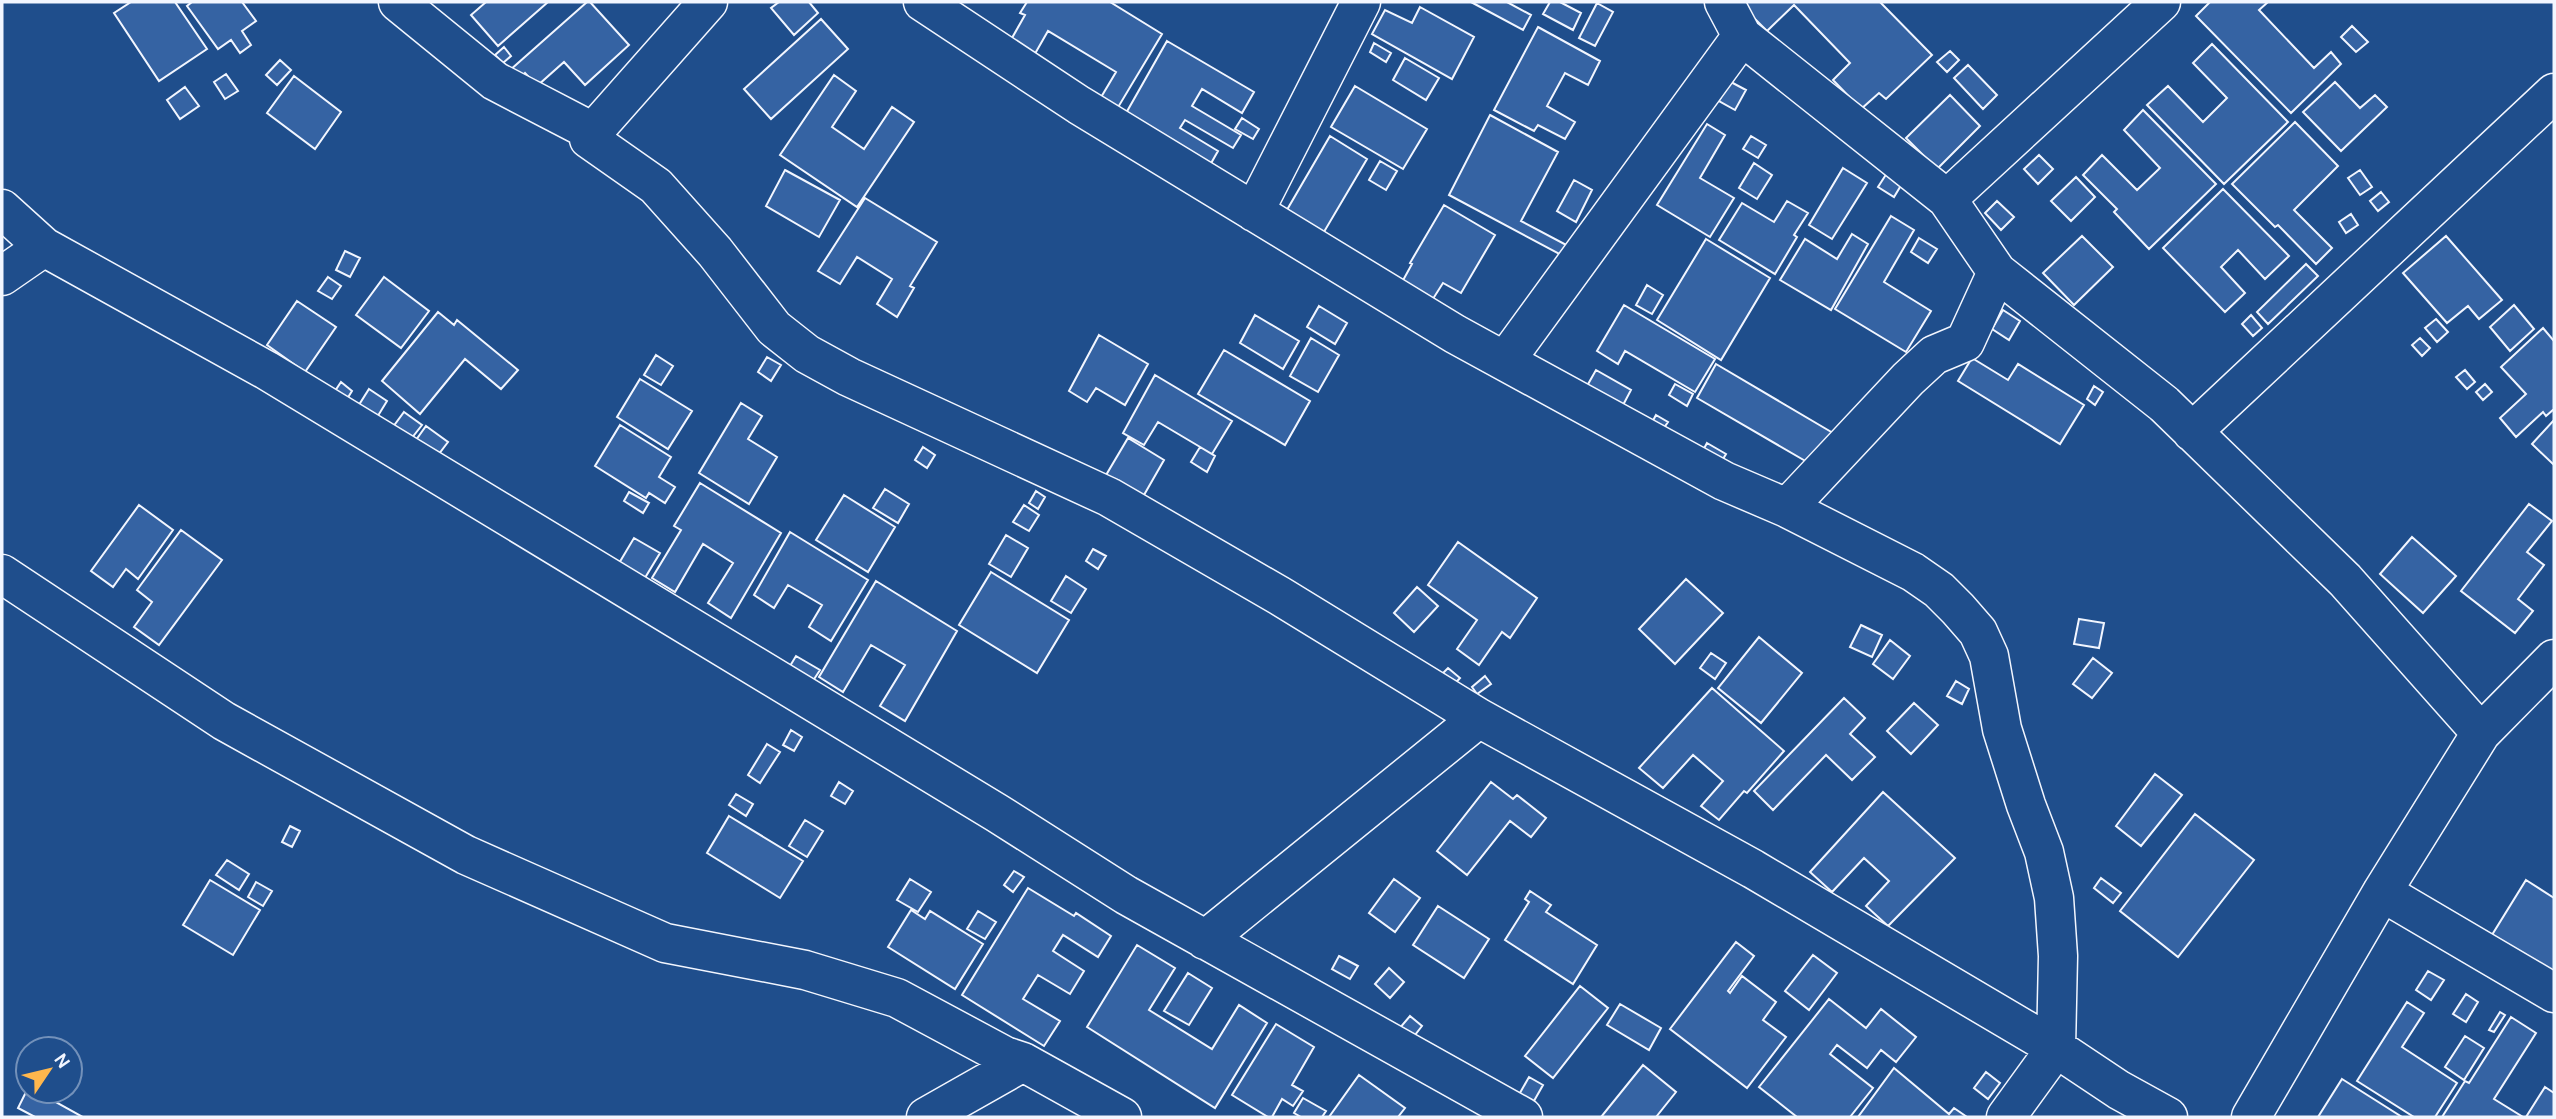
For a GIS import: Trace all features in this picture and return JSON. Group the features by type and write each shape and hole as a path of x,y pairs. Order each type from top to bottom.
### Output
{"street":[{"path":"398,2 495,81 593,132"},
{"path":"708,2 589,139 656,186 715,251 774,328 807,354 849,377 1109,497 1280,596 1479,718 1753,869 2168,1117"},
{"path":"923,2 1079,105 1455,334 1724,481 1787,508 1913,572 1938,590 1978,632 1989,656 2002,730 2044,852 2054,898 2058,956 2056,1048 2006,1117"},
{"path":"1254,212 1361,2"},
{"path":"1724,2 1742,36 1947,199 1997,272 2164,404 2345,580 2481,733"},
{"path":"1947,199 2161,2"},
{"path":"1504,361 1742,36"},
{"path":"2192,432 2554,93"},
{"path":"2,209 44,247 266,370 997,813 1126,895 1524,1117"},
{"path":"2,276 44,247"},
{"path":"1787,508 1908,379 1934,355 1965,342 1997,272"},
{"path":"2,574 223,722 466,855 665,943 805,970 897,998 1005,1056 1023,1062 1122,1117"},
{"path":"2251,1117 2382,892 2481,733 2554,659"},
{"path":"1205,940 1479,718"},
{"path":"2382,892 2554,993"},
{"path":"926,1117 1023,1062"}],"building":[{"path":"131,2 175,2 207,49 159,81 114,13"},
{"path":"192,2 242,2 256,21 242,31 251,45 240,53 231,40 218,49 187,6"},
{"path":"486,2 548,2 498,46 471,15"},
{"path":"590,2 629,45 585,85 564,62 537,86 525,73 517,81 509,71"},
{"path":"779,2 809,2 818,13 794,35 771,8"},
{"path":"1027,2 1110,2 1162,34 1117,109 1100,99 1116,72 1048,31 1032,59 1008,45 1025,15 1020,13"},
{"path":"1471,2 1507,2 1531,15 1523,30"},
{"path":"1550,2 1560,2 1581,13 1573,30 1543,14"},
{"path":"1738,2 1880,2 1932,55 1886,99 1879,93 1861,109 1833,80 1850,63 1794,5 1767,31"},
{"path":"2210,2 2268,2 2259,10 2314,68 2331,52 2341,64 2291,113 2196,16"},
{"path":"1597,3 1613,12 1595,46 1579,38"},
{"path":"1420,7 1474,37 1452,79 1372,34 1385,10 1412,23"},
{"path":"821,19 848,49 771,119 744,89"},
{"path":"2352,26 2368,42 2356,52 2341,37"},
{"path":"1538,27 1600,61 1588,85 1565,73 1547,106 1575,122 1565,139 1538,125 1534,131 1494,110"},
{"path":"1167,41 1254,92 1242,113 1202,89 1192,106 1241,135 1233,148 1185,120 1180,128 1218,151 1206,172 1121,122"},
{"path":"1374,43 1391,53 1386,62 1370,52"},
{"path":"2212,44 2288,122 2224,184 2147,105 2168,86 2203,122 2227,98 2193,63"},
{"path":"504,47 511,56 503,63 495,55"},
{"path":"1950,51 1959,60 1947,72 1937,62"},
{"path":"1405,58 1439,78 1426,100 1393,80"},
{"path":"280,60 291,70 277,85 266,75"},
{"path":"1968,65 1997,95 1983,109 1954,78"},
{"path":"226,74 238,91 225,99 214,82"},
{"path":"834,75 856,91 832,127 864,149 892,107 914,122 857,207 780,155"},
{"path":"294,76 341,112 315,149 267,113"},
{"path":"1729,81 1746,90 1735,110 1719,101"},
{"path":"2335,82 2360,108 2375,95 2387,107 2341,151 2303,112"},
{"path":"1355,86 1427,129 1403,169 1331,127"},
{"path":"185,87 199,106 180,119 167,100"},
{"path":"1950,95 1980,126 1937,169 1906,138"},
{"path":"2143,110 2216,184 2149,249 2114,212 2117,209 2083,175 2102,155 2137,190 2160,168 2124,130"},
{"path":"1490,115 1558,152 1521,221 1572,248 1567,258 1449,195"},
{"path":"1242,118 1259,129 1253,139 1235,129"},
{"path":"2295,122 2338,166 2294,210 2332,248 2316,264 2232,184"},
{"path":"1707,124 1725,135 1700,178 1734,198 1710,237 1657,205"},
{"path":"1330,136 1367,159 1321,237 1284,215"},
{"path":"1751,136 1766,145 1758,158 1743,149"},
{"path":"2039,155 2053,169 2038,184 2024,169"},
{"path":"1380,161 1397,171 1386,190 1369,180"},
{"path":"1754,163 1772,175 1757,199 1739,188"},
{"path":"1843,168 1867,183 1832,239 1809,225"},
{"path":"785,170 840,200 819,237 766,206"},
{"path":"2360,170 2372,187 2360,195 2348,178"},
{"path":"1887,173 1903,182 1894,197 1878,187"},
{"path":"2076,177 2095,197 2071,221 2051,201"},
{"path":"1574,180 1592,190 1576,222 1557,211"},
{"path":"2223,189 2289,256 2265,279 2238,250 2221,267 2245,293 2225,312 2163,248"},
{"path":"2381,192 2389,202 2378,211 2370,201"},
{"path":"865,198 937,242 910,286 914,288 897,317 877,304 892,279 857,257 840,284 818,271"},
{"path":"1787,201 1808,213 1775,274 1719,240 1742,203 1774,222"},
{"path":"1997,201 2014,217 2001,230 1985,213"},
{"path":"1444,205 1495,235 1461,293 1443,283 1431,302 1401,284 1412,264 1410,263"},
{"path":"2351,214 2358,225 2346,233 2339,222"},
{"path":"1891,216 1914,230 1884,282 1931,311 1906,352 1835,309"},
{"path":"1852,234 1868,244 1831,310 1780,280 1805,239 1837,259"},
{"path":"2082,236 2113,267 2074,305 2043,273"},
{"path":"2446,236 2502,300 2479,319 2468,306 2447,323 2403,273"},
{"path":"1919,238 1937,249 1928,263 1911,252"},
{"path":"1706,239 1770,278 1721,360 1657,320"},
{"path":"345,251 360,258 350,277 336,270"},
{"path":"2306,264 2318,276 2268,324 2257,312"},
{"path":"328,277 341,286 332,299 318,291"},
{"path":"384,277 429,311 401,348 356,315"},
{"path":"1647,285 1663,295 1652,314 1636,305"},
{"path":"297,301 336,327 305,372 267,345"},
{"path":"1624,305 1715,359 1695,392 1625,351 1618,364 1597,351"},
{"path":"2514,305 2534,329 2510,351 2490,327"},
{"path":"1319,306 1347,323 1335,344 1307,327"},
{"path":"2003,310 2020,321 2009,340 1992,329"},
{"path":"438,312 454,325 457,320 518,370 501,389 465,359 420,414 382,381"},
{"path":"1255,315 1299,341 1283,369 1240,343"},
{"path":"2251,315 2262,328 2253,336 2242,324"},
{"path":"2436,319 2448,332 2437,342 2425,328"},
{"path":"2543,328 2554,341 2554,409 2546,416 2543,412 2516,437 2500,418 2526,394 2501,367"},
{"path":"1099,335 1148,364 1125,405 1096,388 1087,402 1069,391"},
{"path":"1311,338 1339,355 1318,392 1290,376"},
{"path":"2420,338 2430,348 2422,356 2412,345"},
{"path":"1224,350 1310,401 1285,445 1198,394"},
{"path":"656,355 673,366 661,385 644,375"},
{"path":"767,357 781,365 771,381 758,372"},
{"path":"1972,358 2008,380 2018,364 2084,405 2060,444 1958,381"},
{"path":"1716,364 1833,433 1814,466 1697,398"},
{"path":"1596,370 1631,390 1622,407 1587,386"},
{"path":"2465,370 2475,382 2467,389 2456,377"},
{"path":"1155,375 1232,421 1212,454 1158,422 1144,445 1123,433"},
{"path":"640,379 692,411 668,449 617,417"},
{"path":"341,382 352,391 347,399 335,391"},
{"path":"1675,384 1693,394 1687,406 1669,395"},
{"path":"2485,384 2492,392 2483,400 2476,392"},
{"path":"2094,386 2103,392 2095,405 2087,399"},
{"path":"369,389 387,401 376,419 357,408"},
{"path":"741,403 762,416 748,439 777,457 749,504 699,473"},
{"path":"404,412 422,425 407,444 390,431"},
{"path":"1656,415 1668,422 1661,432 1650,426"},
{"path":"2554,420 2554,465 2532,444"},
{"path":"620,425 671,457 659,477 675,487 665,503 649,493 646,498 595,466"},
{"path":"426,426 448,442 432,463 411,447"},
{"path":"1128,438 1164,460 1136,509 1099,487"},
{"path":"1707,443 1726,454 1720,464 1701,454"},
{"path":"923,447 935,455 927,468 915,460"},
{"path":"1200,447 1215,456 1207,472 1191,462"},
{"path":"700,483 781,533 731,618 708,603 733,563 703,544 675,592 652,578 681,530 674,526"},
{"path":"885,489 909,504 898,523 873,508"},
{"path":"1036,491 1045,497 1038,509 1029,503"},
{"path":"629,492 649,503 643,513 624,501"},
{"path":"844,495 895,527 868,572 816,540"},
{"path":"2529,504 2552,521 2527,552 2544,565 2518,599 2533,611 2515,633 2461,591"},
{"path":"139,505 173,530 138,579 126,569 113,587 91,571"},
{"path":"1024,505 1039,515 1029,531 1013,522"},
{"path":"181,530 222,560 159,645 134,627 152,602 137,590"},
{"path":"790,532 868,580 831,641 809,627 822,605 788,585 774,608 754,595"},
{"path":"1006,535 1028,548 1011,577 989,564"},
{"path":"2412,537 2456,576 2423,613 2380,574"},
{"path":"634,538 660,553 640,586 615,570"},
{"path":"1458,542 1537,598 1510,638 1502,632 1479,665 1457,649 1477,620 1428,585"},
{"path":"1093,549 1106,556 1098,569 1086,561"},
{"path":"991,572 1069,620 1037,673 959,625"},
{"path":"1066,576 1086,589 1071,613 1051,601"},
{"path":"1686,579 1723,613 1675,664 1639,629"},
{"path":"876,581 957,631 905,721 880,706 905,665 871,645 843,692 819,677"},
{"path":"1417,587 1438,606 1414,632 1394,613"},
{"path":"2079,619 2104,623 2099,648 2074,644"},
{"path":"1861,625 1882,635 1872,657 1850,647"},
{"path":"1759,637 1802,673 1761,723 1718,688"},
{"path":"1890,640 1910,656 1893,679 1873,664"},
{"path":"1711,653 1726,663 1715,679 1700,668"},
{"path":"796,656 820,670 807,690 784,676"},
{"path":"2093,658 2112,673 2092,698 2073,684"},
{"path":"1448,668 1460,678 1447,692 1435,681"},
{"path":"1485,676 1491,684 1477,694 1472,687"},
{"path":"1956,681 1969,689 1962,704 1947,696"},
{"path":"1712,688 1784,751 1719,820 1701,806 1723,781 1693,755 1663,788 1639,768"},
{"path":"1844,698 1865,718 1850,734 1875,757 1852,780 1826,755 1773,810 1754,791"},
{"path":"1914,703 1938,725 1911,754 1887,731"},
{"path":"791,730 802,737 794,751 783,745"},
{"path":"767,744 780,752 760,783 748,775"},
{"path":"2155,774 2182,795 2141,846 2116,826"},
{"path":"839,782 853,791 845,804 831,796"},
{"path":"1491,782 1513,799 1517,795 1546,818 1531,837 1510,821 1467,875 1437,851"},
{"path":"1883,792 1955,858 1888,926 1866,906 1889,881 1864,858 1832,892 1810,872"},
{"path":"736,794 753,804 746,816 729,805"},
{"path":"2195,814 2254,860 2178,957 2120,911"},
{"path":"729,816 803,861 780,898 707,853"},
{"path":"805,820 823,831 807,857 789,846"},
{"path":"290,826 300,831 292,847 282,842"},
{"path":"227,860 249,874 239,890 216,875"},
{"path":"1014,871 1024,877 1013,892 1004,885"},
{"path":"2101,878 2121,893 2113,903 2094,888"},
{"path":"910,879 931,892 918,912 897,900"},
{"path":"1394,879 1420,898 1395,932 1369,913"},
{"path":"210,880 260,910 233,955 183,925"},
{"path":"2526,880 2554,898 2554,986 2487,943"},
{"path":"256,882 272,891 263,906 248,897"},
{"path":"1028,888 1074,916 1076,913 1111,936 1098,957 1063,935 1053,951 1084,971 1070,994 1038,975 1023,999 1060,1021 1044,1046 962,995"},
{"path":"1530,891 1551,905 1546,912 1597,945 1573,984 1505,940 1529,902 1525,899"},
{"path":"1438,906 1489,939 1464,978 1413,945"},
{"path":"911,910 925,919 930,911 983,944 955,989 888,947"},
{"path":"978,911 996,922 985,939 967,929"},
{"path":"1736,942 1754,956 1728,991 1730,993 1742,976 1776,1002 1763,1020 1786,1037 1747,1088 1670,1029"},
{"path":"1137,945 1175,968 1149,1010 1212,1049 1239,1005 1267,1023 1215,1108 1087,1027"},
{"path":"1813,955 1837,973 1809,1010 1785,991"},
{"path":"1339,956 1358,966 1350,979 1332,969"},
{"path":"1389,968 1404,982 1390,998 1375,984"},
{"path":"2428,971 2444,980 2431,1000 2416,990"},
{"path":"1188,973 1212,988 1189,1025 1164,1011"},
{"path":"1580,986 1608,1008 1553,1078 1525,1056"},
{"path":"2466,994 2478,1002 2466,1022 2453,1014"},
{"path":"1829,999 1866,1028 1881,1009 1916,1037 1896,1062 1881,1050 1867,1068 1837,1045 1830,1054 1873,1088 1850,1117 1797,1117 1759,1087"},
{"path":"2407,1002 2424,1013 2402,1047 2457,1083 2435,1117 2414,1117 2357,1081"},
{"path":"1620,1004 1661,1028 1649,1050 1607,1025"},
{"path":"2500,1012 2505,1015 2494,1032 2489,1030"},
{"path":"1410,1016 1422,1026 1411,1040 1398,1030"},
{"path":"2511,1017 2536,1033 2494,1099 2523,1117 2442,1117 2465,1081 2469,1083"},
{"path":"1276,1024 1314,1047 1292,1085 1303,1091 1293,1106 1282,1099 1272,1117 1268,1117 1232,1095"},
{"path":"2465,1036 2484,1048 2464,1080 2445,1067"},
{"path":"1643,1065 1676,1092 1656,1117 1601,1117"},
{"path":"1894,1068 1949,1114 1954,1108 1967,1117 1858,1117"},
{"path":"1986,1072 2000,1083 1988,1099 1974,1088"},
{"path":"1359,1075 1405,1108 1398,1117 1329,1117"},
{"path":"1529,1077 1543,1085 1530,1108 1516,1100"},
{"path":"2342,1079 2402,1117 2318,1117"},
{"path":"2545,1087 2554,1093 2554,1117 2526,1117"},
{"path":"1303,1098 1326,1111 1322,1117 1301,1117 1294,1113"},
{"path":"20,1105 61,1105 83,1117 35,1117 18,1108"}]}
